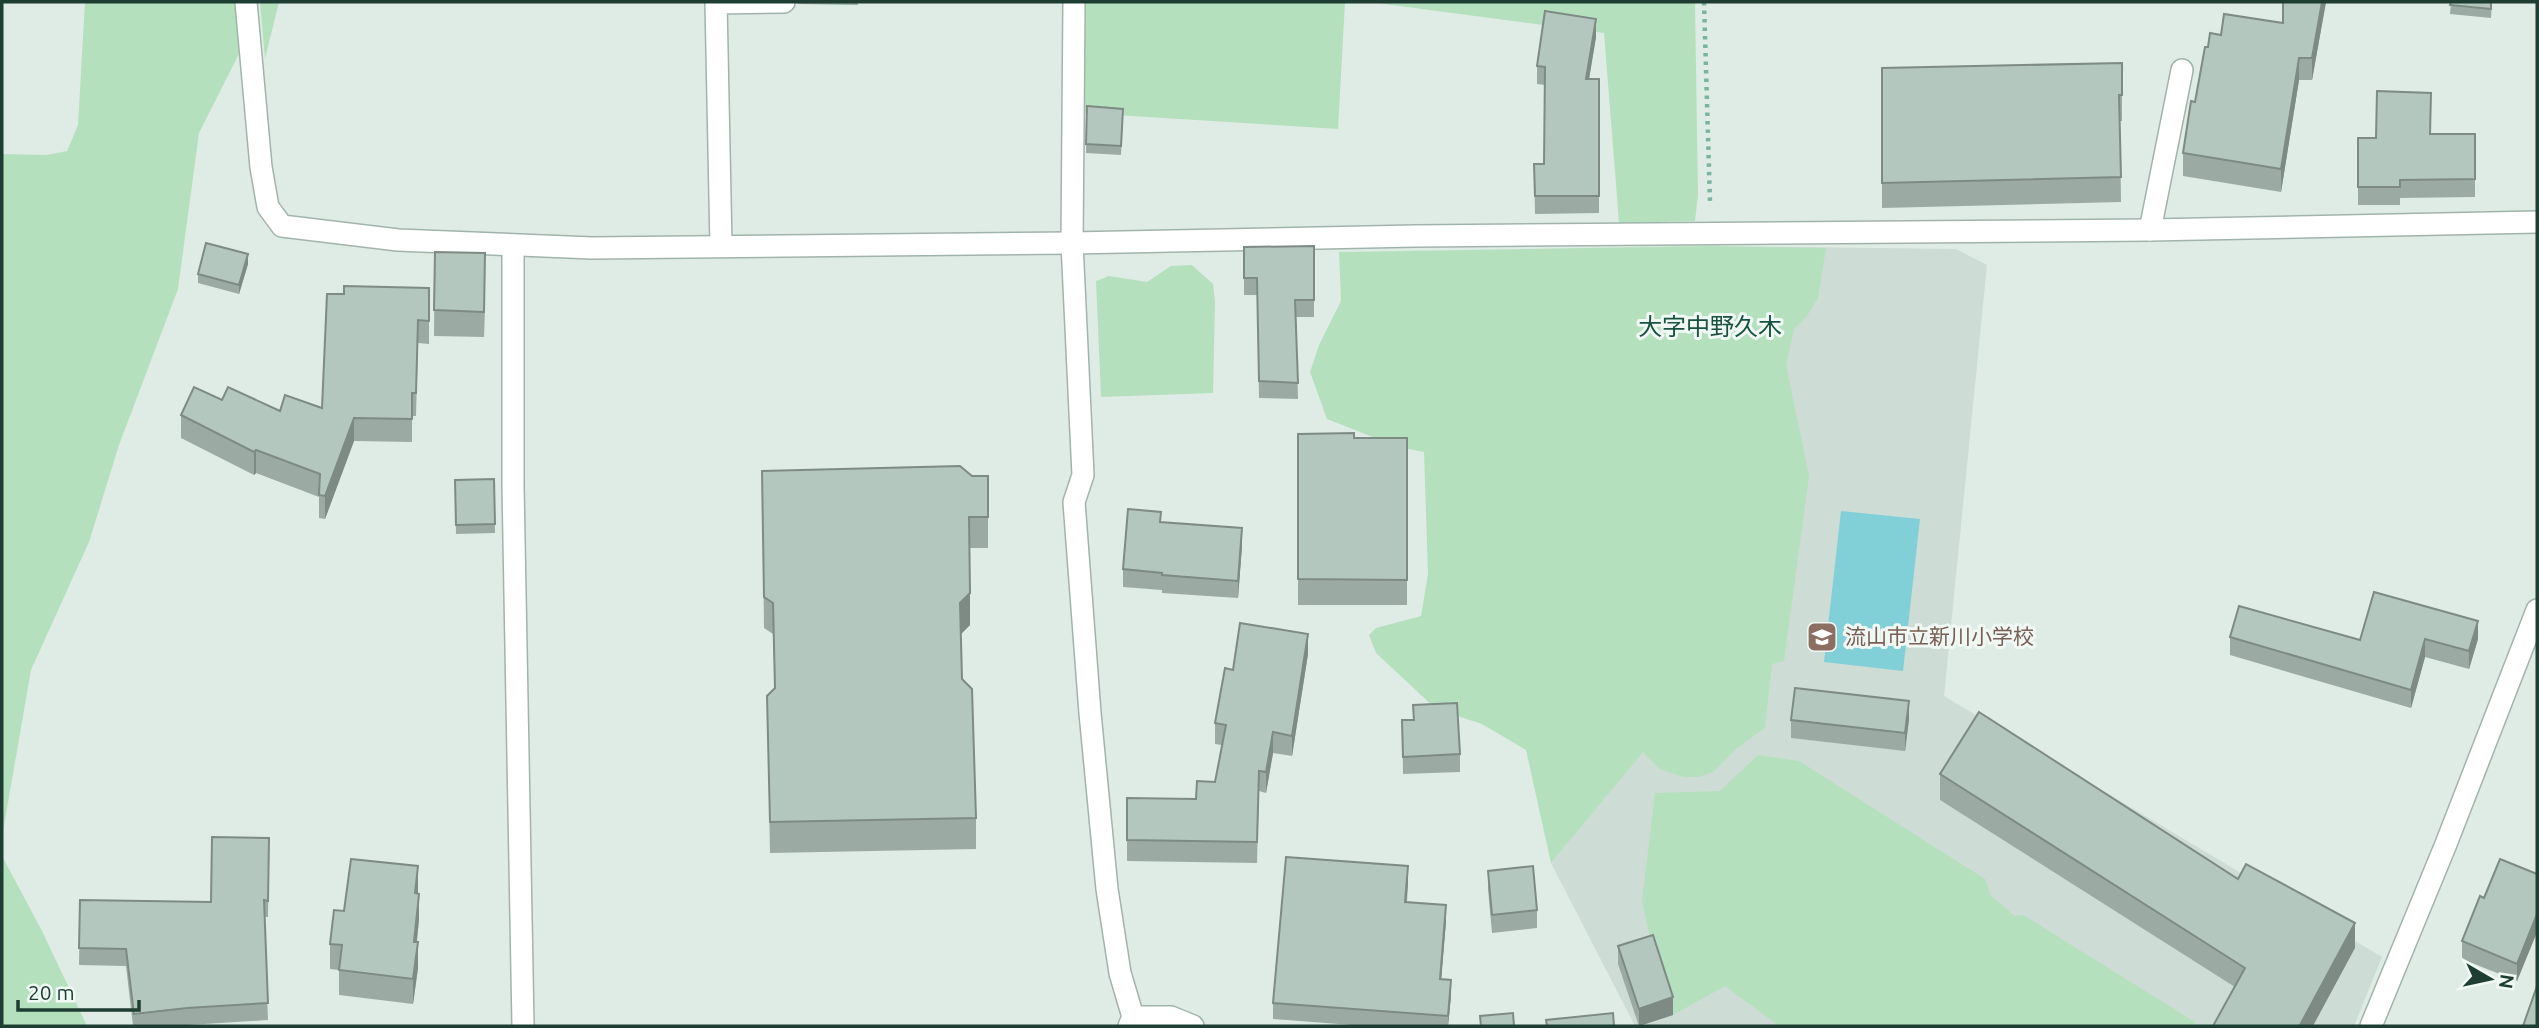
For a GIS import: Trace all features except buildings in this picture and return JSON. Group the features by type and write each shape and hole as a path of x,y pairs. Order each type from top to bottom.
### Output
{"street":[{"path":"246,2 261,167 268,207 282,226 398,240 592,248 1072,243 1401,236 2150,230 2537,222"},
{"path":"721,246 716,3 784,2"},
{"path":"1074,2 1072,243 1083,475 1074,502 1107,890 1131,1021 1171,1017 1193,1026"},
{"path":"2150,230 2182,70"},
{"path":"513,246 513,499 523,1026"},
{"path":"2371,1026 2446,844 2537,610"}],"path":[{"path":"1704,2 1711,234"}],"shaded area":[{"name":"流山市立新川小学校","path":"1706,246 1956,249 1987,265 1944,696 2382,957 2354,1026 1635,1026 1551,863 1680,706"}],"green space":[{"path":"85,2 240,2 244,44 199,133 178,289 119,445 89,542 31,670 2,837 2,154 46,155 67,151 78,125"},
{"path":"260,2 279,2 265,59"},
{"path":"1083,2 1345,2 1338,129 1083,113"},
{"path":"1369,2 1695,2 1698,195 1695,221 1619,223 1604,33"},
{"path":"1706,246 1826,248 1818,298 1807,316 1794,329 1786,365 1809,476 1784,661 1772,664 1765,728 1737,748 1713,772 1698,777 1684,777 1660,769 1643,752 1551,863 1526,750 1482,724 1436,709 1376,653 1369,635 1376,628 1421,616 1428,574 1424,452 1398,447 1327,419 1310,372 1319,345 1341,301 1339,252"},
{"path":"1192,265 1213,284 1213,393 1101,397 1096,281 1109,276 1147,282 1171,266"},
{"path":"1758,755 1799,761 1985,879 1991,896 2015,916 2023,915 2195,1022 2192,1026 1779,1026 1725,986 1673,1015 1653,953 1642,900 1655,793 1720,791"},
{"path":"2,856 42,931 87,1026 2,1026"}],"water":[{"path":"1841,511 1920,519 1903,671 1824,662"}],"place":[{"name":"流山市立新川小学校","path":"1822,637"}],"district":[{"name":"大字中野久木","path":"1710,327"}]}
